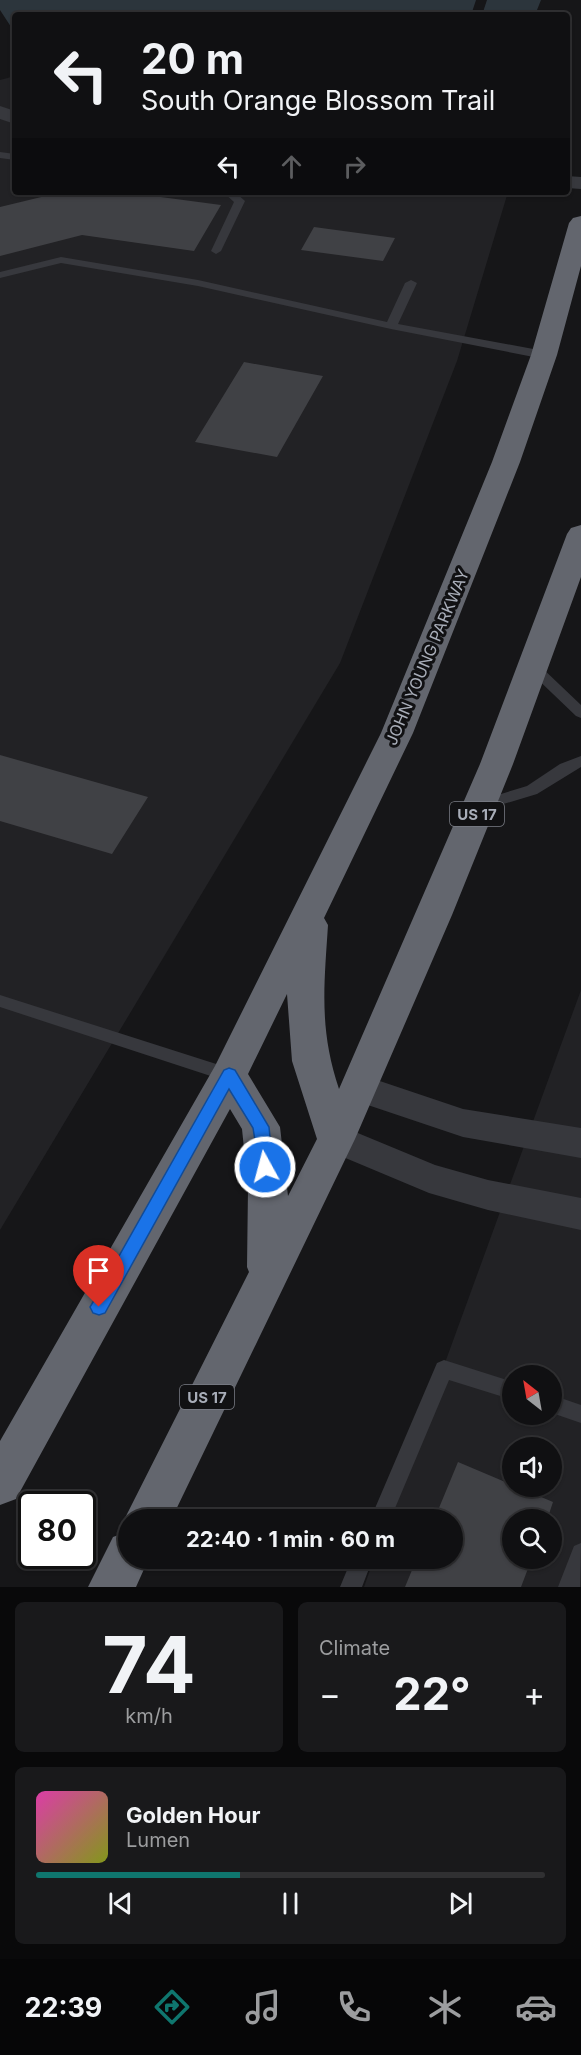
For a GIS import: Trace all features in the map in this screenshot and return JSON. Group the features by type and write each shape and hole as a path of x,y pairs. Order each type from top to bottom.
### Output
{"highway":[{"name":"JOHN YOUNG PARKWAY","path":"0,1484 229,1075 397,733 464,571 544,355 581,223"},
{"name":"US 17","path":"152,1509 336,1139 359,1088 480,806 534,668 581,534"},
{"path":"311,911 304,1007 311,1061 336,1139"},
{"path":"229,1075 261,1127 268,1188 267,1275"},
{"path":"111,1587 121,1569"}],"street":[{"path":"359,1088 464,1123 581,1143"},
{"path":"336,1139 429,1178 488,1195 581,1214"}],"lane":[{"path":"216,251 240,201 232,195"},
{"path":"0,275 61,260 198,283 391,326 544,355"},
{"path":"391,326 411,283"},
{"path":"534,668 581,713"},
{"path":"480,806 532,790 581,761"},
{"path":"0,1001 229,1075"},
{"path":"385,1509 444,1369 502,1387"},
{"path":"562,1407 581,1414"},
{"path":"569,1587 581,1553"},
{"path":"351,1587 358,1569"}],"shaded area":[{"path":"0,0 476,0 472,12 12,12 12,28 0,10"},
{"path":"487,0 541,0 536,12 483,12"},
{"path":"12,77 12,195 507,195 457,361 340,663 0,1230 0,80"},
{"path":"581,990 581,1587 364,1587 370,1569 463,1569 463,1509 392,1509"}],"building":[{"path":"50,195 146,195 221,205 194,251 82,235 0,256 0,207"},
{"path":"314,227 395,238 383,261 301,250"},
{"path":"244,362 323,376 277,457 195,442"},
{"path":"0,755 148,797 112,854 0,821"},
{"path":"458,1462 502,1481 502,1497 541,1497 553,1502 551,1509 502,1509 502,1569 528,1569 521,1587 405,1587 412,1569 463,1569 463,1509 439,1509"}],"route":[{"path":"99,1307 229,1075 261,1127 265,1167"}]}
